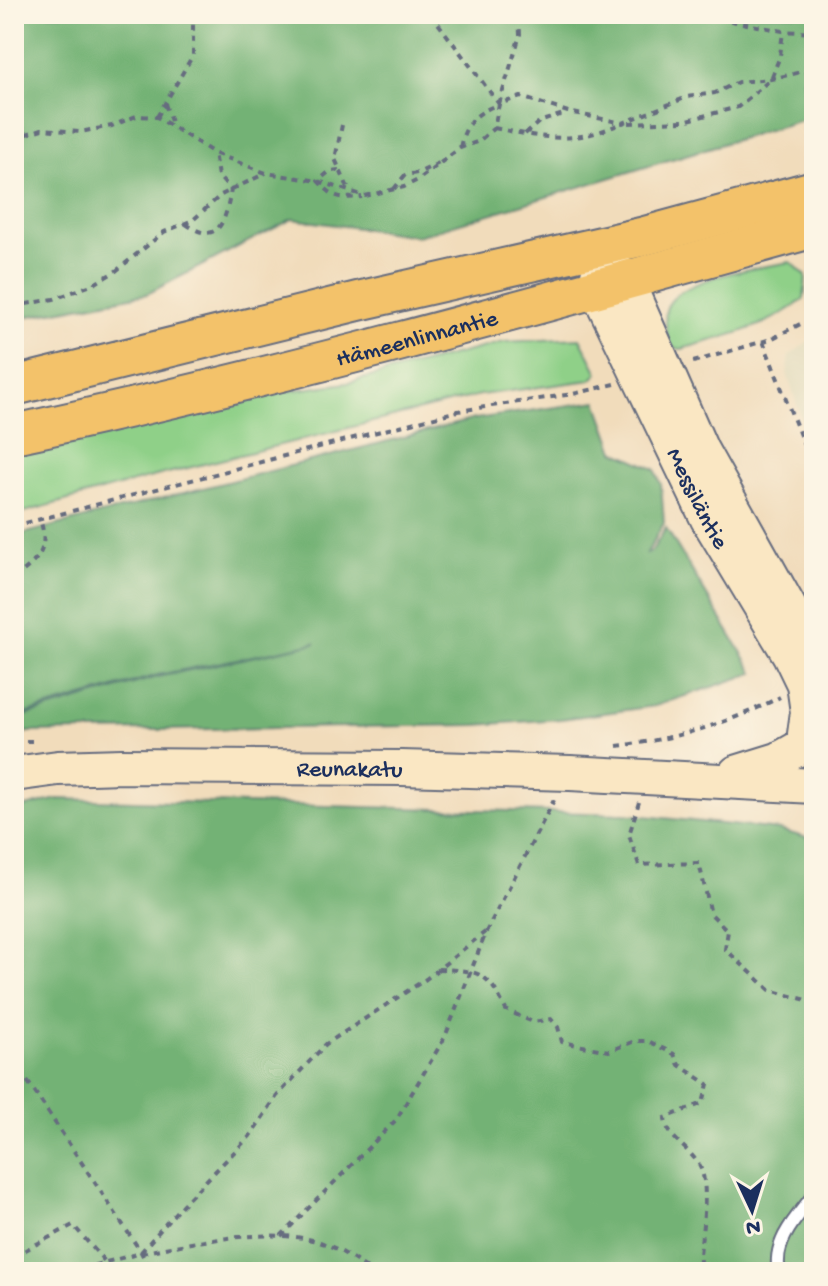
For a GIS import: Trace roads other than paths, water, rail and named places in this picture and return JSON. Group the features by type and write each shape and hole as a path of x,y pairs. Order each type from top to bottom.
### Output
{"main road":[{"name":"Hämeenlinnantie","path":"14,434 260,377 606,263 814,190"},
{"name":"Hämeenlinnantie","path":"14,386 358,301 814,228"}],"street":[{"name":"Messiläntie","path":"606,263 701,450 814,652"},
{"name":"Messiläntie","path":"606,263 708,519 790,655 804,684 807,734"},
{"name":"Reunakatu","path":"684,778 746,770 778,760 807,734"},
{"path":"807,734 802,762 814,784"},
{"name":"Reunakatu","path":"14,774 58,768 122,766 568,773 814,784"}],"lane":[{"path":"779,1272 777,1264 784,1234 814,1195"}]}
